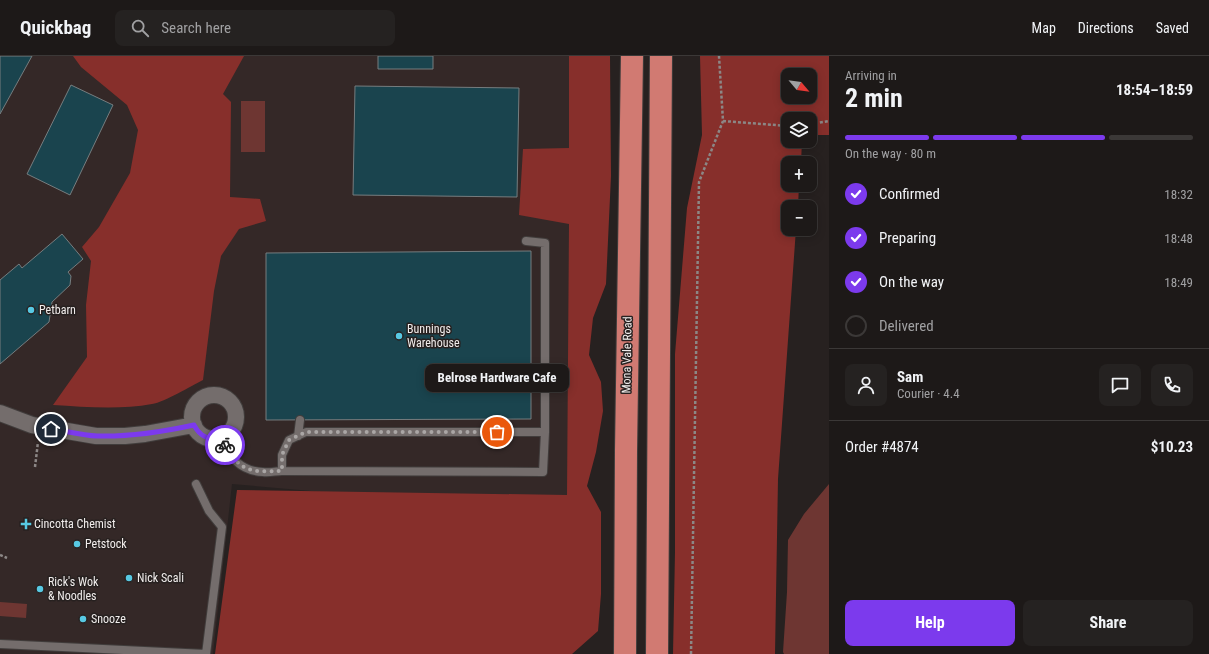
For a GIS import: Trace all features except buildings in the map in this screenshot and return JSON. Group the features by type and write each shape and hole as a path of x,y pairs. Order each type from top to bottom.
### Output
{"highway":[{"name":"Mona Vale Road","path":"625,654 626,421 632,56"},
{"path":"657,654 661,56"}],"street":[{"path":"213,396 223,398 229,401 233,406 236,416 235,422 228,434 222,437 216,439 206,437 200,434 194,425 193,412 201,400 213,396"},
{"path":"0,413 32,425 96,436 145,434 194,425"}],"lane":[{"path":"222,437 237,463 247,469 263,472 543,472 545,432 546,243 526,241"},
{"path":"298,436 300,420"},
{"path":"282,471 282,455 289,440 306,432 545,432"},
{"path":"0,644 206,654 222,527 209,511 196,484"}],"path":[{"path":"691,654 699,182 722,120 719,56"},
{"path":"722,120 781,125"},
{"path":"817,123 829,121"},
{"path":"35,467 38,442"},
{"path":"0,556 7,558"}],"shaded area":[{"path":"0,56 572,56 571,499 483,506 232,484 213,654 0,654"},
{"path":"73,56 244,56 223,94 231,102 230,197 260,199 266,221 239,229 221,256 214,291 203,380 157,403 128,407 53,405 87,357 86,305 91,261 82,247 99,227 130,173 138,130 127,105 81,67"},
{"path":"569,56 610,56 611,176 606,284 593,318 589,355 601,382 603,411 596,452 587,486 601,512 601,594 598,631 572,654 215,654 237,490 567,495 569,224 519,215 523,149 569,148"},
{"path":"700,56 829,56 829,135 817,135 817,112 781,112 781,148 802,148 801,156 781,156 781,192 799,192 798,200 781,200 781,236 795,236 778,479 775,654 673,654 675,552 675,354 687,208 702,135"},
{"path":"241,101 265,101 265,152 241,152"},
{"path":"829,484 829,654 784,654 788,540 804,514"},
{"path":"0,602 27,604 26,618 0,616"}],"way so far":[{"path":"225,445 237,463 247,469 263,472 282,471 282,455 289,440 306,432 497,432"}],"place":[{"name":"Petbarn","path":"31,310"},
{"name":"Bunnings Warehouse","path":"399,336"},
{"name":"Belrose Hardware Cafe","path":"497,432"},
{"name":"Cincotta Chemist","path":"26,524"},
{"name":"Petstock","path":"77,544"},
{"name":"Nick Scali","path":"129,578"},
{"name":"Rick's Wok & Noodles","path":"40,589"},
{"name":"Snooze","path":"83,619"}],"route":[{"path":"51,429 96,436 125,436 194,425 200,434 206,437 216,439 222,437 225,445"}]}
